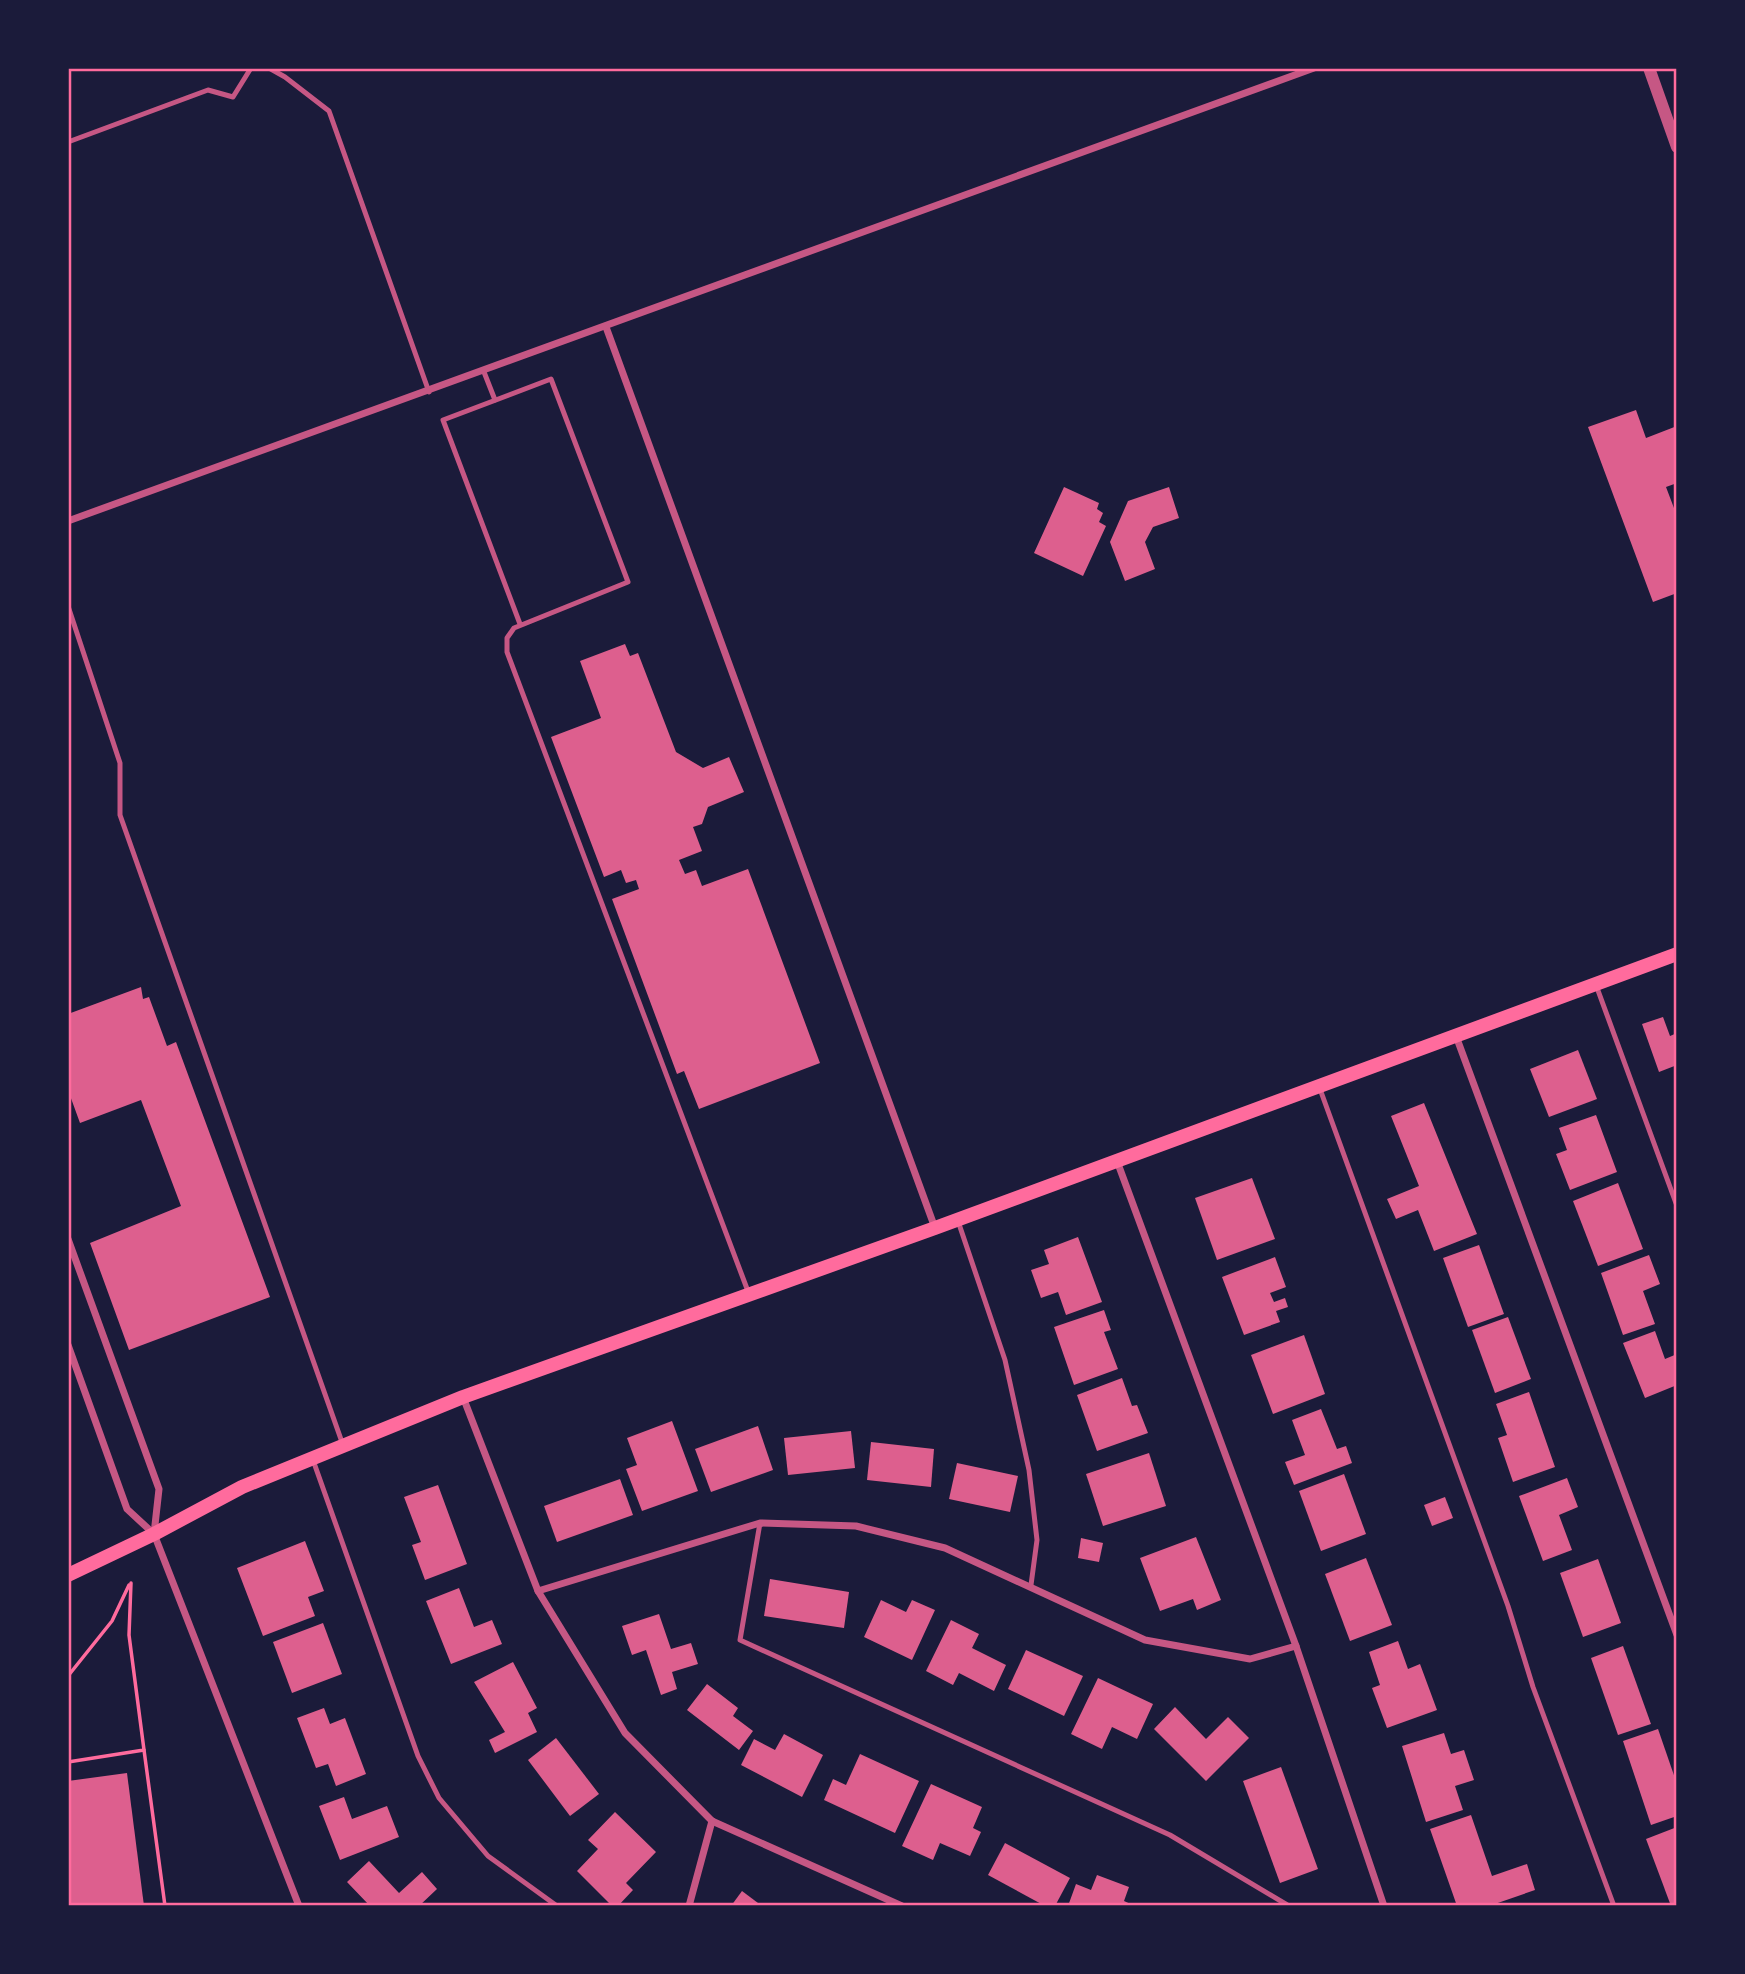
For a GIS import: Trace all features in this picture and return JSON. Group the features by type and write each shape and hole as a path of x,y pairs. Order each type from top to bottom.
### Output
{"main road":[{"path":"68,1575 154,1534 242,1487 463,1397 935,1228 1677,954"}],"street":[{"path":"68,521 429,392 1314,68"},
{"path":"1649,68 1677,147"},
{"path":"606,327 935,1228"},
{"path":"1456,1036 1677,1634"},
{"path":"1117,1160 1296,1646 1384,1906"},
{"path":"68,1239 159,1489 154,1534"},
{"path":"68,1345 127,1510 154,1534 299,1906"},
{"path":"463,1397 538,1591 625,1733 712,1821 902,1906"},
{"path":"538,1591 760,1523 856,1526 945,1548 1031,1585 1146,1640 1250,1658 1296,1646"},
{"path":"689,1906 712,1821"}],"lane":[{"path":"68,142 208,90 233,97 251,68"},
{"path":"269,68 329,111 429,392"},
{"path":"484,372 495,400"},
{"path":"520,624 443,420 551,379 628,582 520,624 507,638 509,658 749,1294"},
{"path":"68,606 120,763 120,815 342,1445"},
{"path":"1596,984 1677,1206"},
{"path":"1318,1086 1614,1906"},
{"path":"957,1219 1005,1360 1029,1470 1037,1540 1031,1585"},
{"path":"312,1457 418,1756 439,1798 488,1856 557,1906"},
{"path":"760,1523 740,1640 1170,1835 1289,1906"}],"path":[{"path":"68,1676 112,1621 131,1583 129,1635 165,1906"},
{"path":"68,1762 145,1750"}],"building":[{"path":"1636,410 1646,438 1677,426 1677,483 1666,487 1677,516 1677,593 1653,602 1588,427"},
{"path":"1064,487 1099,503 1097,509 1103,513 1099,522 1106,526 1083,576 1034,553"},
{"path":"1169,487 1179,518 1153,527 1145,542 1155,569 1125,581 1110,542 1128,501"},
{"path":"625,644 630,656 638,653 676,752 703,768 729,757 744,792 708,807 702,824 693,827 702,851 679,860 685,874 696,870 702,886 748,869 820,1063 699,1109 684,1071 677,1074 612,899 639,889 636,880 626,883 621,870 604,877 551,737 601,718 580,661"},
{"path":"141,987 143,999 149,997 167,1046 176,1042 270,1297 129,1350 90,1243 181,1206 141,1100 80,1123 68,1090 68,1014"},
{"path":"1663,1017 1670,1036 1677,1033 1677,1065 1659,1072 1642,1024"},
{"path":"1578,1050 1597,1099 1549,1117 1530,1069"},
{"path":"1424,1103 1477,1234 1434,1251 1418,1210 1396,1219 1387,1199 1419,1186 1391,1116"},
{"path":"1596,1115 1617,1172 1570,1190 1556,1154 1567,1150 1559,1128"},
{"path":"1252,1178 1275,1239 1217,1260 1195,1198"},
{"path":"1618,1183 1643,1249 1598,1266 1573,1201"},
{"path":"1078,1237 1102,1302 1066,1315 1058,1292 1041,1298 1031,1270 1049,1264 1044,1250"},
{"path":"1479,1245 1504,1314 1468,1327 1443,1258"},
{"path":"1649,1255 1660,1284 1643,1291 1655,1324 1623,1335 1601,1273"},
{"path":"1275,1257 1286,1287 1270,1293 1274,1302 1285,1298 1288,1307 1276,1311 1280,1322 1244,1335 1222,1277"},
{"path":"1104,1310 1111,1330 1104,1332 1118,1369 1074,1385 1054,1327"},
{"path":"1508,1317 1531,1379 1495,1393 1472,1330"},
{"path":"1655,1331 1665,1359 1677,1354 1677,1385 1645,1398 1623,1343"},
{"path":"1304,1335 1325,1394 1273,1414 1251,1355"},
{"path":"1122,1378 1132,1406 1137,1405 1148,1433 1097,1451 1077,1395"},
{"path":"1529,1392 1555,1467 1513,1482 1498,1438 1507,1435 1496,1404"},
{"path":"1321,1409 1337,1449 1346,1446 1352,1463 1294,1485 1285,1462 1305,1455 1292,1420"},
{"path":"672,1421 698,1491 642,1511 626,1469 637,1465 627,1438"},
{"path":"758,1426 773,1470 711,1492 695,1449"},
{"path":"851,1431 855,1468 788,1475 784,1438"},
{"path":"871,1442 934,1449 931,1487 867,1480"},
{"path":"1149,1453 1166,1506 1103,1526 1086,1474"},
{"path":"957,1463 1018,1476 1010,1512 949,1499"},
{"path":"1344,1474 1366,1534 1321,1551 1299,1491"},
{"path":"1567,1478 1578,1507 1559,1515 1572,1550 1543,1561 1519,1496"},
{"path":"620,1479 633,1515 557,1542 544,1506"},
{"path":"438,1485 467,1564 425,1580 412,1545 421,1542 404,1497"},
{"path":"1445,1497 1453,1518 1432,1526 1424,1505"},
{"path":"1196,1537 1221,1600 1197,1610 1193,1599 1160,1611 1140,1558"},
{"path":"1081,1538 1103,1543 1099,1562 1078,1558"},
{"path":"305,1541 324,1591 308,1597 315,1616 263,1636 237,1568"},
{"path":"1366,1558 1392,1625 1350,1641 1325,1574"},
{"path":"1598,1559 1621,1623 1583,1637 1560,1573"},
{"path":"770,1579 849,1592 844,1628 764,1616"},
{"path":"459,1588 474,1627 492,1620 502,1644 451,1664 426,1601"},
{"path":"881,1600 906,1612 912,1600 935,1610 912,1660 864,1637"},
{"path":"659,1614 671,1649 691,1643 698,1664 672,1672 677,1689 661,1695 646,1650 632,1655 622,1626"},
{"path":"951,1620 979,1634 972,1648 1006,1665 994,1691 959,1673 953,1685 926,1671"},
{"path":"323,1623 342,1674 292,1693 273,1642"},
{"path":"1398,1641 1408,1669 1420,1664 1437,1710 1387,1728 1372,1688 1380,1685 1369,1652"},
{"path":"1623,1646 1651,1724 1618,1735 1591,1658"},
{"path":"1026,1650 1083,1676 1064,1716 1008,1689"},
{"path":"513,1662 537,1708 528,1713 537,1732 495,1753 489,1740 505,1732 474,1682"},
{"path":"1098,1678 1153,1704 1137,1739 1112,1727 1102,1749 1071,1734"},
{"path":"707,1684 738,1708 733,1716 753,1731 739,1750 687,1710"},
{"path":"1175,1707 1206,1739 1228,1717 1249,1738 1206,1781 1154,1729"},
{"path":"324,1708 330,1724 345,1718 366,1774 336,1786 328,1764 316,1768 297,1718"},
{"path":"1658,1729 1677,1784 1677,1816 1651,1825 1623,1741"},
{"path":"1444,1733 1451,1754 1464,1750 1474,1780 1455,1786 1463,1810 1426,1822 1402,1746"},
{"path":"784,1734 823,1755 802,1797 741,1765 754,1739 775,1750"},
{"path":"556,1738 599,1794 570,1816 528,1760"},
{"path":"860,1754 919,1781 895,1833 824,1800 833,1779 846,1785"},
{"path":"1281,1767 1318,1869 1280,1883 1243,1781"},
{"path":"127,1773 144,1906 68,1906 68,1781"},
{"path":"931,1784 982,1807 973,1828 981,1832 970,1856 940,1843 933,1860 902,1846"},
{"path":"344,1797 352,1819 387,1806 399,1837 340,1860 319,1806"},
{"path":"615,1812 656,1852 626,1883 633,1890 618,1906 612,1906 577,1871 598,1849 588,1840"},
{"path":"1471,1815 1492,1876 1527,1864 1535,1890 1489,1906 1457,1906 1430,1829"},
{"path":"1677,1827 1677,1906 1671,1906 1646,1839"},
{"path":"1005,1843 1070,1878 1055,1906 1045,1906 988,1875"},
{"path":"369,1861 399,1893 422,1872 437,1889 419,1906 370,1906 347,1882"},
{"path":"1097,1875 1129,1887 1124,1901 1135,1906 1068,1906 1076,1884 1091,1890"},
{"path":"742,1891 762,1906 731,1906"}]}
